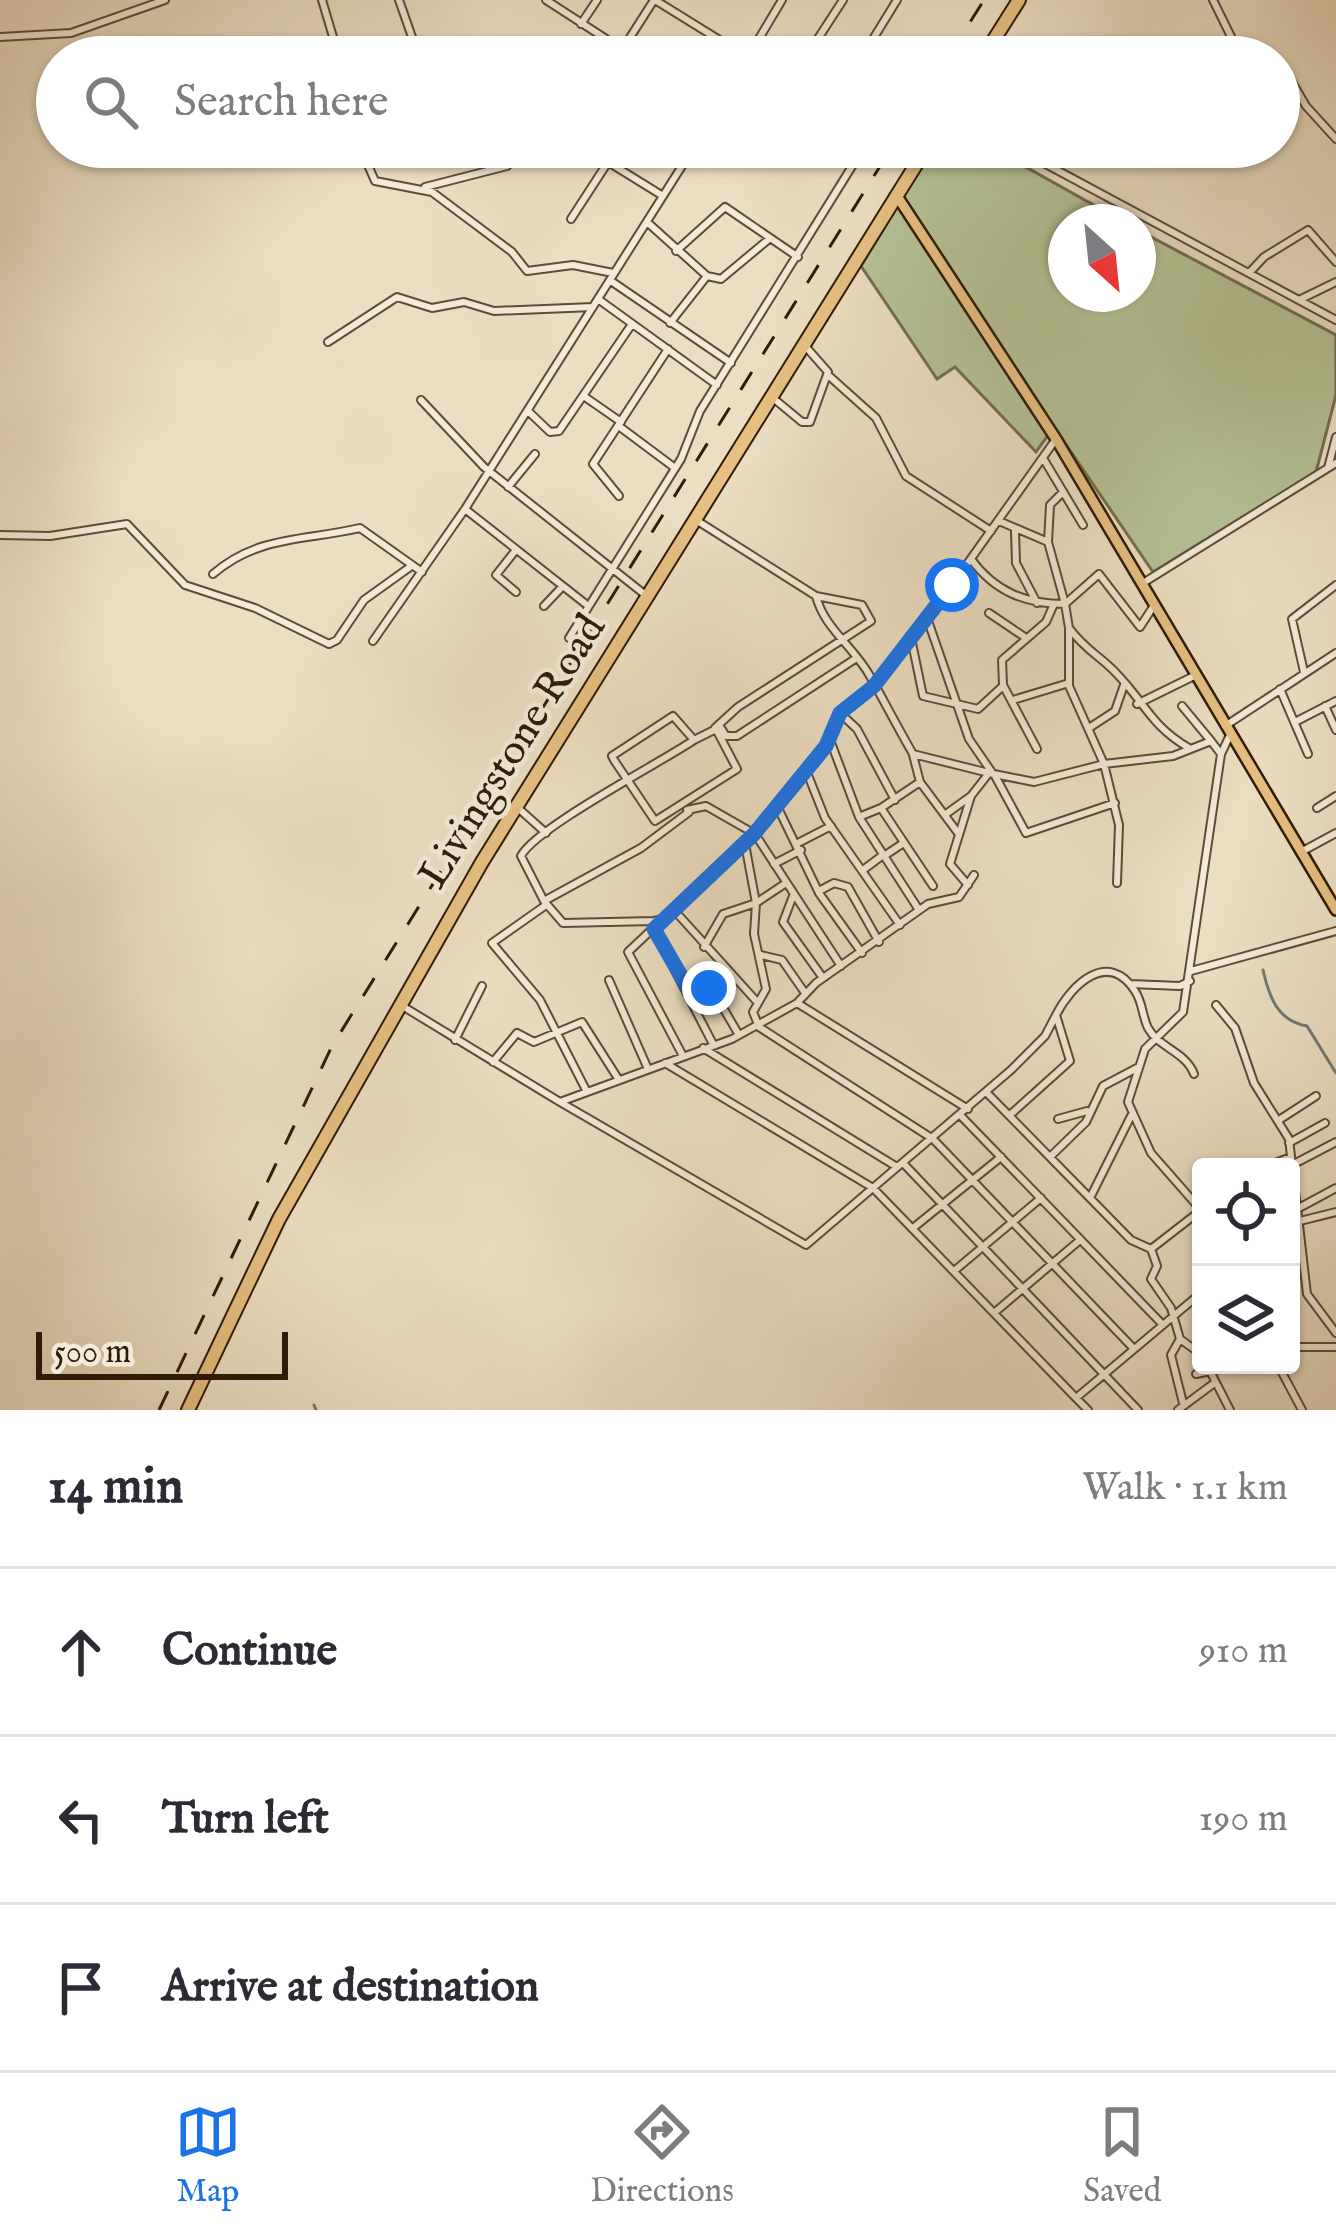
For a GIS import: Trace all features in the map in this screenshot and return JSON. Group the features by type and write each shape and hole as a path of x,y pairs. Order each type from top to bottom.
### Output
{"highway":[{"path":"996,36 1019,0"},
{"name":"Livingstone Road","path":"188,1410 280,1219 400,1005 516,807 914,168"}],"main road":[{"path":"897,196 1056,439 1336,910"}],"street":[{"path":"0,37 71,33 165,0"},
{"path":"322,0 333,36"},
{"path":"400,0 412,36"},
{"path":"546,0 600,36"},
{"path":"581,24 597,0"},
{"path":"631,36 655,0 714,36"},
{"path":"761,36 782,0"},
{"path":"820,36 843,0"},
{"path":"875,36 898,0"},
{"path":"1213,0 1231,36"},
{"path":"1300,96 1336,139"},
{"path":"370,168 376,181 422,189 500,168"},
{"path":"571,219 604,168"},
{"path":"618,168 663,196"},
{"path":"373,641 465,509 681,168"},
{"path":"568,638 675,468 717,385 851,168"},
{"path":"1054,168 1336,320"},
{"path":"422,189 512,252 527,271 573,265 612,277 731,363"},
{"path":"676,251 725,207 798,257"},
{"path":"646,221 707,276 721,279 769,239"},
{"path":"1250,272 1264,257 1308,230 1336,262"},
{"path":"670,323 707,276"},
{"path":"1299,300 1336,282"},
{"path":"328,341 398,297 432,308 464,302 494,311 596,303 717,385"},
{"path":"527,411 557,432 632,324"},
{"path":"804,345 819,356 828,375 876,418 906,476 991,531"},
{"path":"619,496 592,467 668,349"},
{"path":"773,398 808,423 828,375"},
{"path":"585,397 675,468"},
{"path":"421,400 489,472 648,597"},
{"path":"1327,471 1336,437"},
{"path":"683,1056 628,952 754,834 830,740 840,713 874,686 927,618 1056,439"},
{"path":"508,487 535,454"},
{"path":"1043,458 1083,524"},
{"path":"1143,583 1336,464"},
{"path":"1064,491 1050,505 1048,542 1070,628 1069,683 1104,764 1114,803 1121,842 1117,883"},
{"path":"465,509 587,605"},
{"path":"663,920 562,923 545,903 521,852 871,621 862,605 816,596 696,520"},
{"path":"999,520 1048,542"},
{"path":"0,535 50,536 119,522 185,585 255,608 328,644 337,640 364,600 410,567"},
{"path":"213,574 240,551 258,545 360,528 422,572"},
{"path":"1015,531 1016,563 1037,603"},
{"path":"515,551 496,575 516,592"},
{"path":"971,559 990,581 1037,603 1066,604 1100,574 1140,627 1147,623 1154,602"},
{"path":"1305,672 1292,619 1336,585"},
{"path":"544,606 562,587"},
{"path":"816,596 821,617 844,637 913,754 920,782 958,832"},
{"path":"1037,749 1003,686 1004,656 1046,622 1054,604"},
{"path":"989,613 1026,638"},
{"path":"927,618 969,739 1026,833 1114,803"},
{"path":"1070,628 1137,704 1189,748"},
{"path":"911,638 919,692 958,706 986,706 1003,686"},
{"path":"1192,1200 1151,1153 1128,1102 1137,1068 1154,1035 1183,1012 1228,730 1336,653"},
{"path":"717,726 726,736 736,736 855,658"},
{"path":"1137,704 1196,675"},
{"path":"1012,700 1069,683"},
{"path":"1089,728 1115,711 1124,685"},
{"path":"1280,689 1308,754"},
{"path":"1295,722 1336,701"},
{"path":"1182,706 1221,754"},
{"path":"1325,706 1336,730"},
{"path":"840,713 857,729 895,800"},
{"path":"694,740 673,716 615,752 613,758 655,820 706,806 754,834 842,966"},
{"path":"587,1092 560,1031 492,943 545,903 641,848 738,768 717,726"},
{"path":"830,740 859,818 919,910"},
{"path":"913,754 1034,782 1104,764 1160,758 1210,741"},
{"path":"806,770 831,826 900,925"},
{"path":"945,814 992,774"},
{"path":"859,818 920,782"},
{"path":"968,885 950,865 971,796"},
{"path":"1317,808 1336,796"},
{"path":"777,806 818,891 862,954"},
{"path":"516,807 546,833"},
{"path":"881,808 933,886"},
{"path":"774,864 831,826"},
{"path":"1300,852 1336,833"},
{"path":"745,844 755,903 754,934 766,988 753,1014 759,1027 933,1139 1134,1349"},
{"path":"863,870 902,844"},
{"path":"560,1102 759,1027 919,910 959,897 974,875"},
{"path":"818,891 834,883 848,887 879,942"},
{"path":"704,947 723,914 755,903 786,884"},
{"path":"793,896 784,924 824,978"},
{"path":"674,910 758,1003"},
{"path":"654,929 692,995 708,1046 900,1165 1138,1410"},
{"path":"1130,984 1180,986 1191,976 1336,931"},
{"path":"761,955 782,961 805,993"},
{"path":"400,1005 492,1064 806,1245 968,1109 986,1093 986,1087 1046,1036 1074,986 1091,973 1113,972 1130,984 1154,1035 1185,1057 1194,1074"},
{"path":"609,980 648,1070"},
{"path":"455,1040 482,986"},
{"path":"692,995 712,989 740,1036"},
{"path":"797,1003 968,1109"},
{"path":"1216,1005 1235,1028 1254,1082 1279,1120 1292,1158"},
{"path":"1011,1114 1036,1097 1071,1058 1056,1016"},
{"path":"492,1064 517,1033 534,1042 584,1022 619,1080"},
{"path":"664,1064 873,1188 1088,1410"},
{"path":"1051,1156 1085,1122 1103,1086 1137,1068"},
{"path":"986,1093 1131,1240 1151,1249 1157,1266 1150,1278 1174,1316 1180,1339 1192,1348"},
{"path":"1279,1120 1316,1096"},
{"path":"1058,1119 1090,1109"},
{"path":"961,1115 1163,1325"},
{"path":"1090,1198 1131,1116"},
{"path":"1289,1143 1325,1123"},
{"path":"1299,1158 1336,1142"},
{"path":"913,1228 1001,1157"},
{"path":"1300,1207 1336,1188"},
{"path":"954,1271 1041,1198"},
{"path":"1300,1225 1336,1212"},
{"path":"1151,1249 1192,1217"},
{"path":"994,1313 1080,1240"},
{"path":"1300,1251 1307,1294 1336,1333"},
{"path":"1076,1397 1192,1301"},
{"path":"1180,1339 1171,1355 1180,1406 1214,1384"},
{"path":"1300,1347 1336,1347"},
{"path":"1210,1374 1230,1410"},
{"path":"1283,1374 1302,1410"}],"green space":[{"path":"920,168 1028,168 1092,204 1048,204 1048,312 1156,312 1156,240 1336,335 1336,395 1316,472 1153,572 1054,427 1036,452 955,367 937,379 861,266"}],"waterway":[{"path":"1263,970 1276,1006 1288,1019 1307,1026 1336,1073"},
{"path":"314,1405 316,1410"}],"railway":[{"path":"961,36 984,0"},
{"path":"159,1410 332,1046 879,168"}],"route":[{"path":"709,988 692,995 654,929 729,863 826,746 840,713 874,686 952,585"}]}
